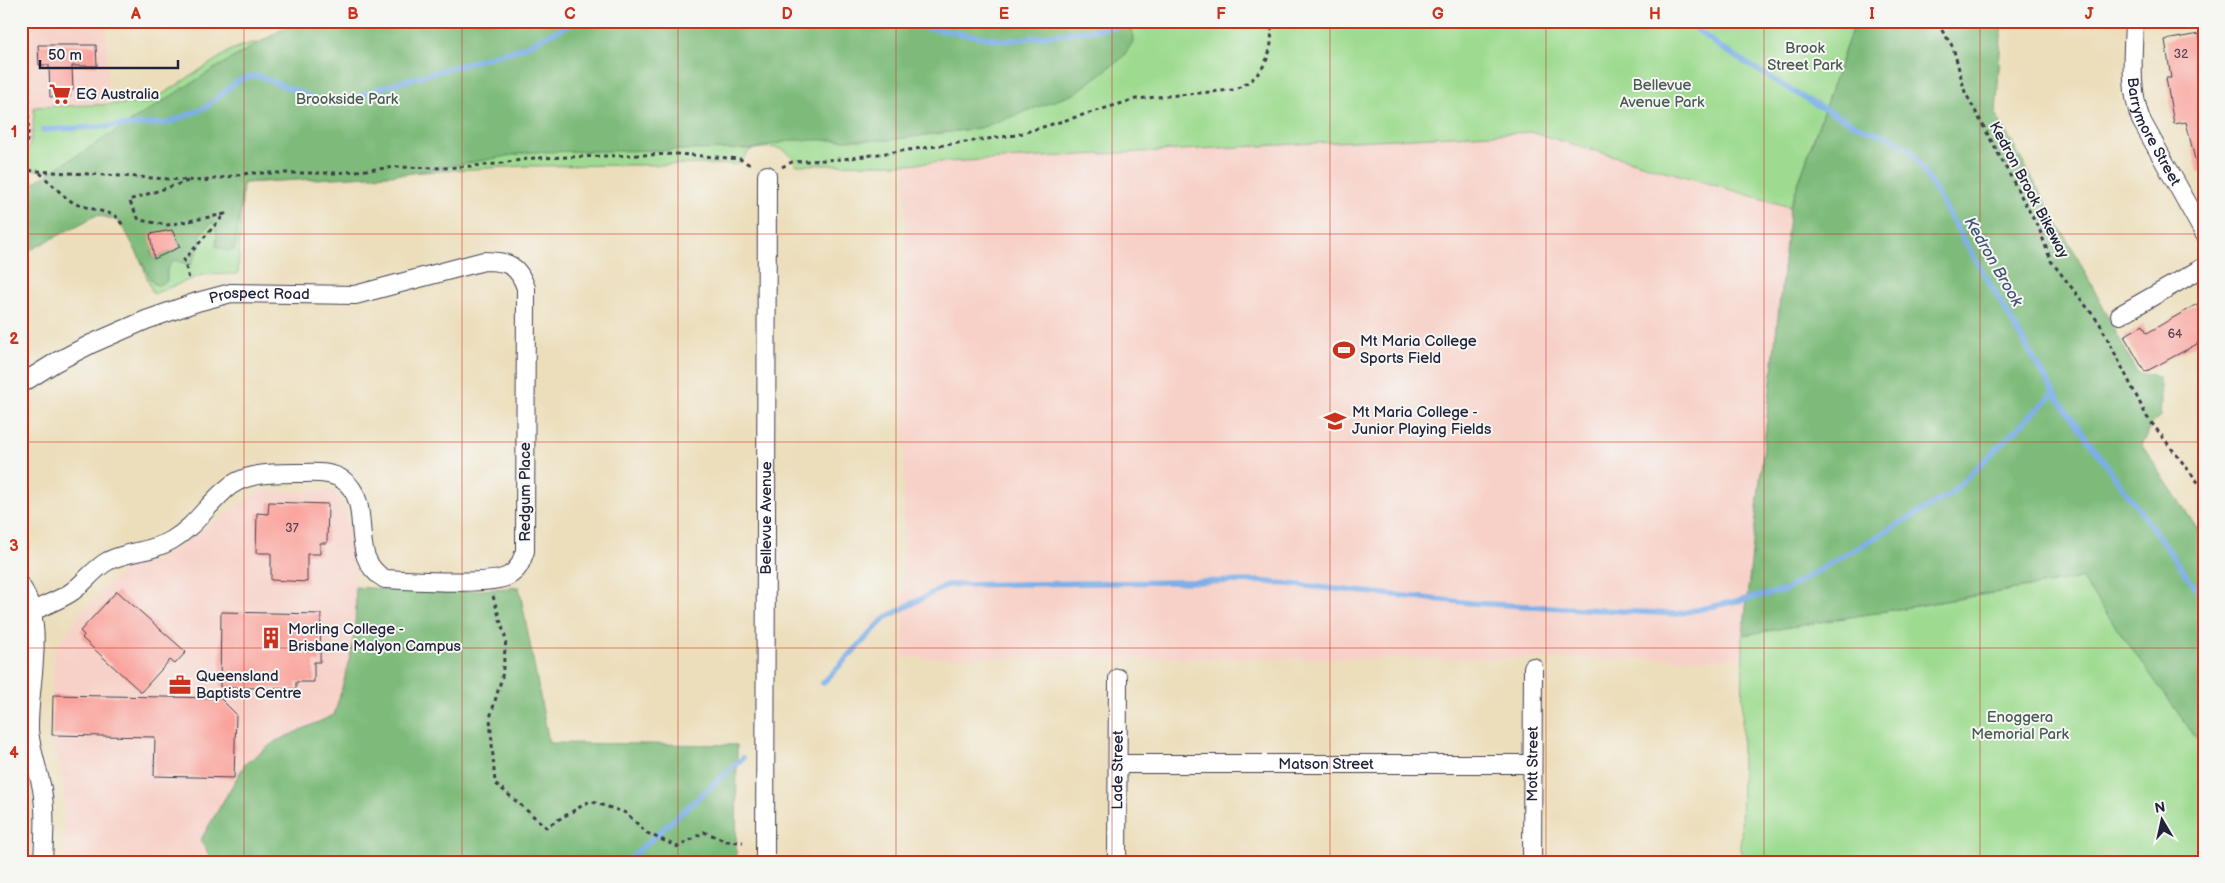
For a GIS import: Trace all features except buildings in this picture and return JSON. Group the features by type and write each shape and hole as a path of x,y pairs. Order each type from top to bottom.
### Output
{"street":[{"name":"Barrymore Street","path":"2134,21 2132,83 2140,120 2204,233"},
{"name":"Bellevue Avenue","path":"764,862 768,175"},
{"name":"Prospect Road","path":"21,384 56,362 91,344 146,320 197,302 231,293 355,295 382,290 484,261 498,261 510,264"},
{"name":"Redgum Place","path":"33,611 71,592 106,562 120,556 153,548 184,532 198,520 224,490 239,480 270,473 326,473 343,479 352,488 357,499 363,549 368,564 376,574 385,579 484,581 507,577 520,564 525,551 526,288 521,275 510,264"},
{"path":"2120,315 2204,267"},
{"path":"21,586 28,597 33,611 34,639 29,730 42,791 43,862"},
{"name":"Mott Street","path":"1532,862 1533,667"},
{"name":"Lade Street","path":"1118,678 1118,862"},
{"name":"Matson Street","path":"1118,764 1532,764"}],"path":[{"path":"22,172 203,181 250,173 335,173 398,167 442,168 489,165 534,158 678,154 740,159 768,175 792,162 843,159 1016,135 1136,99 1232,90 1245,86 1260,71 1270,54 1272,33 1270,21"},
{"name":"Kedron Brook Bikeway","path":"1929,21 1939,26 1954,47 1965,92 2040,232 2051,261 2100,324 2147,417 2204,490"},
{"path":"21,158 28,137 29,100"},
{"path":"39,173 75,204 115,215 123,225"},
{"path":"189,279 184,260 225,214 168,225 139,220 129,200 191,180"},
{"path":"484,581 492,592 506,640 502,677 490,718 495,783 546,827 590,801 626,813 647,833 678,847 704,832 727,841 743,842"}],"shaded area":[{"path":"21,21 106,21 108,105 34,107 30,148 21,170"},
{"name":"Mt Maria College - Junior Playing Fields","path":"1531,132 1790,207 1743,635 1742,659 903,658 906,164"},
{"path":"259,491 333,491 344,502 352,548 357,605 351,658 334,715 276,741 245,862 65,862 64,784 52,739 52,690 55,649 83,610 125,569 159,560"}],"green space":[{"name":"Brookside Park","path":"296,21 1132,21 1133,42 1122,58 1074,94 980,128 889,140 793,140 752,149 530,152 406,174 243,183 235,249 228,251 216,246 217,233 213,222 201,233 200,246 191,265 174,260 167,269 167,281 158,285 153,283 126,232 116,220 97,215 21,255 21,191 209,72","holes":["173,230 174,240 177,240 180,247 154,259 151,252 153,251 151,234"]},
{"path":"311,21 1855,21 1790,207 1531,132 906,164 796,165 788,153 783,150 764,148 750,150 739,164 523,166 243,183 238,274 202,275 153,294 110,175 23,169 33,131 34,107 149,103 231,50 251,43 287,44"},
{"path":"1855,21 2002,21 1996,115 2078,259 2137,373 2159,377 2160,416 2149,427 2147,437 2141,444 2204,539 2204,749 2081,578 1743,635 1790,207"},
{"name":"Enoggera Memorial Park","path":"2082,578 2204,749 2204,862 1741,862 1743,635"},
{"path":"355,587 447,593 519,587 549,743 737,745 736,860 214,862 200,841 245,764 276,741 334,715 354,636"}],"waterway":[{"path":"43,130 168,123 205,108 236,82 247,77 259,76 324,102 335,104 393,84 522,48 577,21"},
{"name":"Kedron Brook","path":"885,21 1006,41 1165,21"},
{"name":"Kedron Brook","path":"1685,21 1723,49 1809,101 1862,128 1893,138 1913,153 2054,393 2204,599"},
{"path":"823,683 885,618 947,585 1258,581 1471,603 1677,614 1783,591 1949,495 2054,393"},
{"path":"626,862 743,758"}],"place":[{"name":"EG Australia","path":"60,94"},
{"name":"Mt Maria College Sports Field","path":"1344,350"},
{"name":"Mt Maria College - Junior Playing Fields","path":"1335,421"},
{"name":"Morling College - Brisbane Malyon Campus","path":"271,638"},
{"name":"Queensland Baptists Centre","path":"180,685"}],"park label":[{"name":"Brook Street Park","path":"1805,56"},
{"name":"Bellevue Avenue Park","path":"1662,94"}]}
